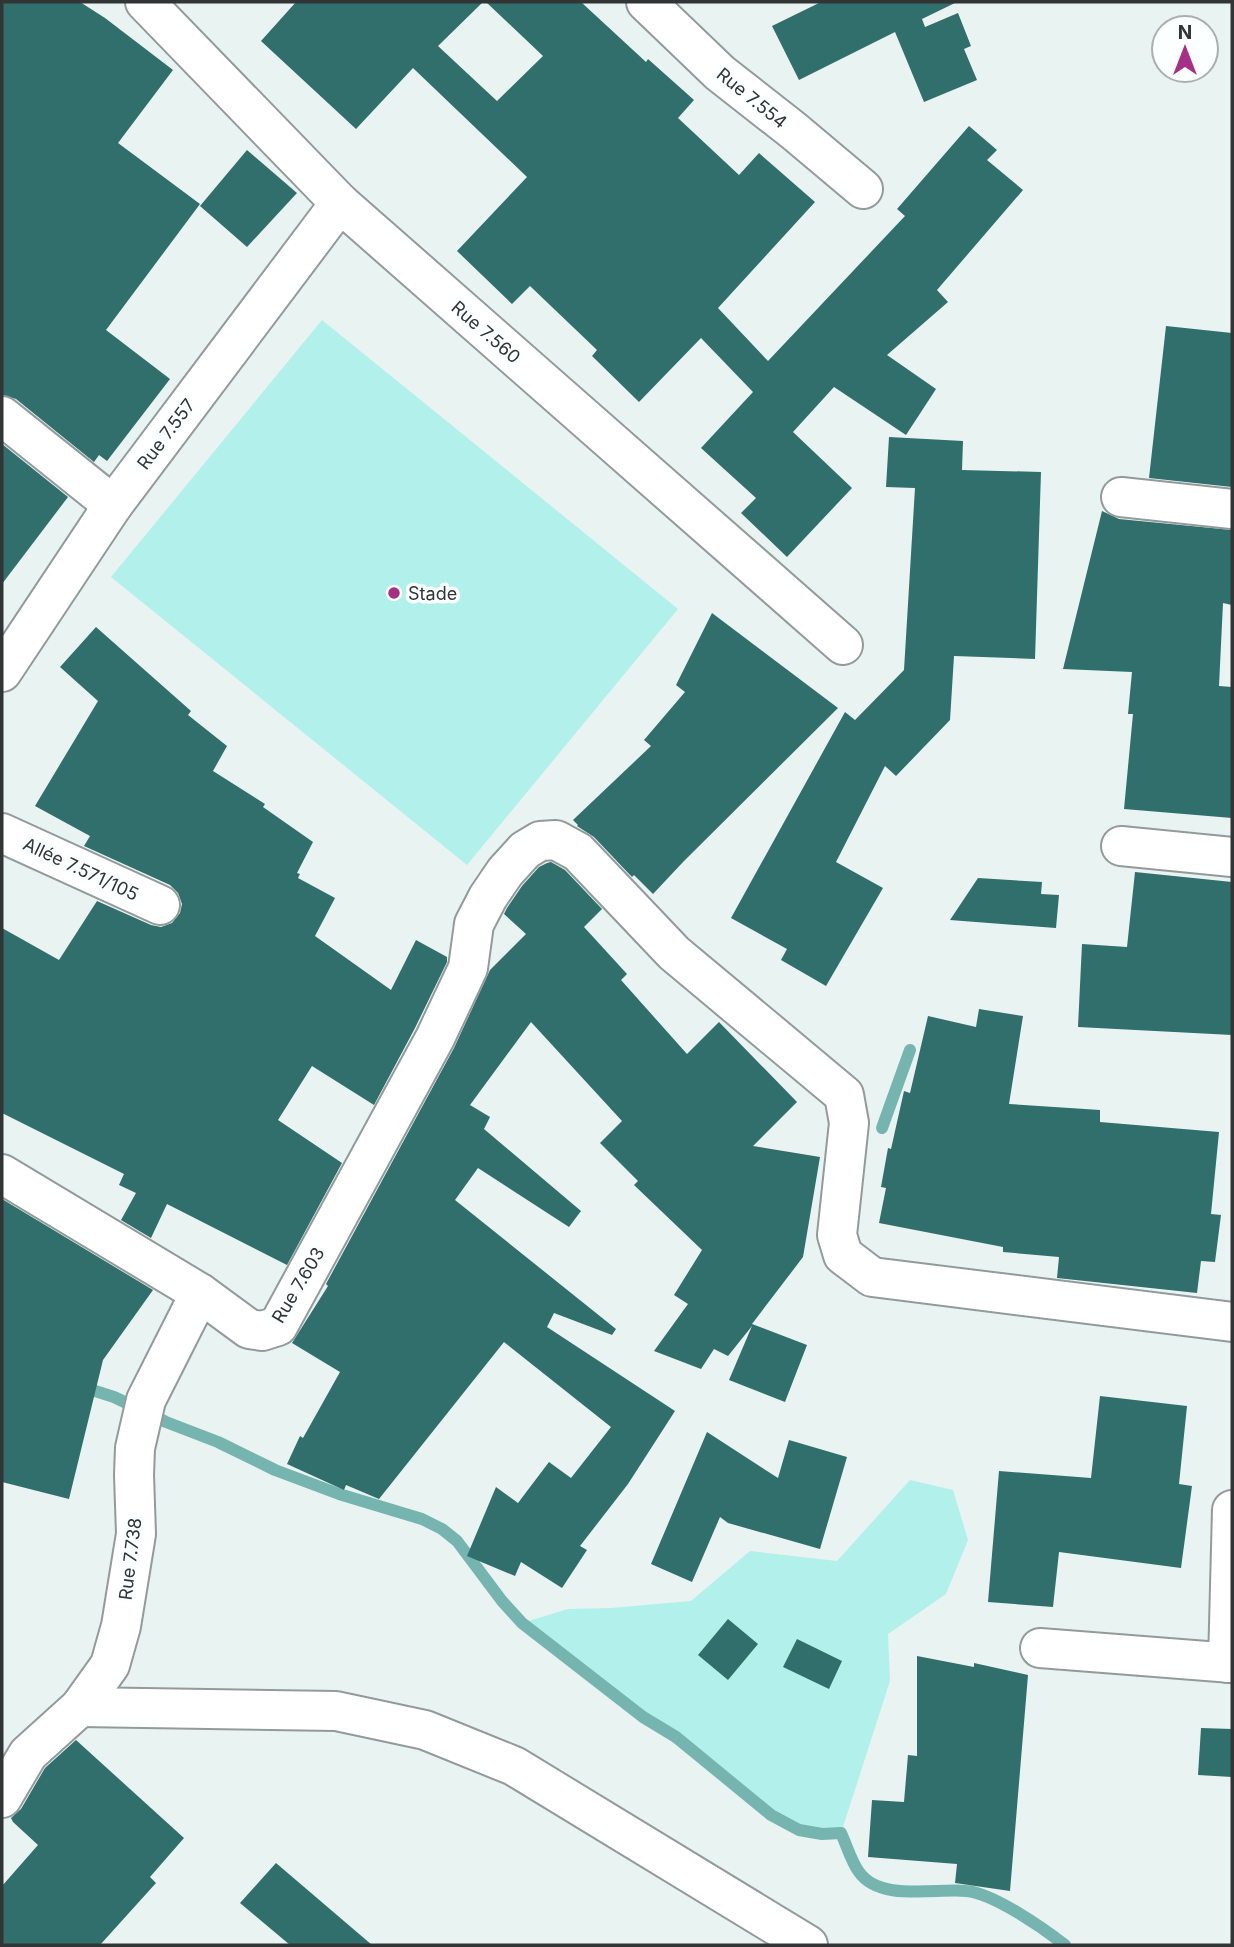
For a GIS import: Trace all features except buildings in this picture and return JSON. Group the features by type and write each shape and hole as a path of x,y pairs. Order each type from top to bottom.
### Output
{"street":[{"name":"Rue 7.560","path":"145,2 340,203 843,645"},
{"name":"Rue 7.554","path":"646,2 720,73 863,189"},
{"name":"Rue 7.557","path":"2,672 113,505 340,203"},
{"path":"2,416 113,505"},
{"path":"1121,497 1232,509"},
{"name":"Allée 7.571/105","path":"2,832 160,905"},
{"name":"Rue 7.603","path":"2,1174 200,1293 249,1328 262,1331 278,1326 435,1038 468,968 474,924 488,897 505,872 525,850 540,841 556,840 578,852 674,953 844,1095 849,1123 837,1235 844,1255 872,1277 1232,1322"},
{"path":"1121,846 1232,858"},
{"name":"Rue 7.738","path":"2,1798 28,1754 80,1707 110,1665 121,1626 136,1534 135,1448 146,1400 200,1293"},
{"path":"1040,1648 1230,1663 1232,1510"},
{"path":"80,1707 336,1712 425,1730 514,1766 808,1945"}],"shaded area":[{"name":"Stade","path":"322,320 678,609 467,865 111,577"},
{"path":"910,1480 953,1490 968,1540 946,1594 888,1634 890,1681 841,1833 822,1834 799,1830 771,1815 676,1737 643,1717 522,1623 568,1609 691,1601 750,1551 837,1561"}],"waterway":[{"path":"882,1128 910,1050"},
{"path":"82,1388 114,1397 275,1470 339,1494 422,1519 442,1529 457,1541 522,1623 643,1717 676,1737 771,1815 799,1830 822,1834 841,1833 856,1868 868,1881 880,1887 909,1892 977,1893 1017,1912 1065,1945"}],"place":[{"name":"Stade","path":"394,593"}]}
